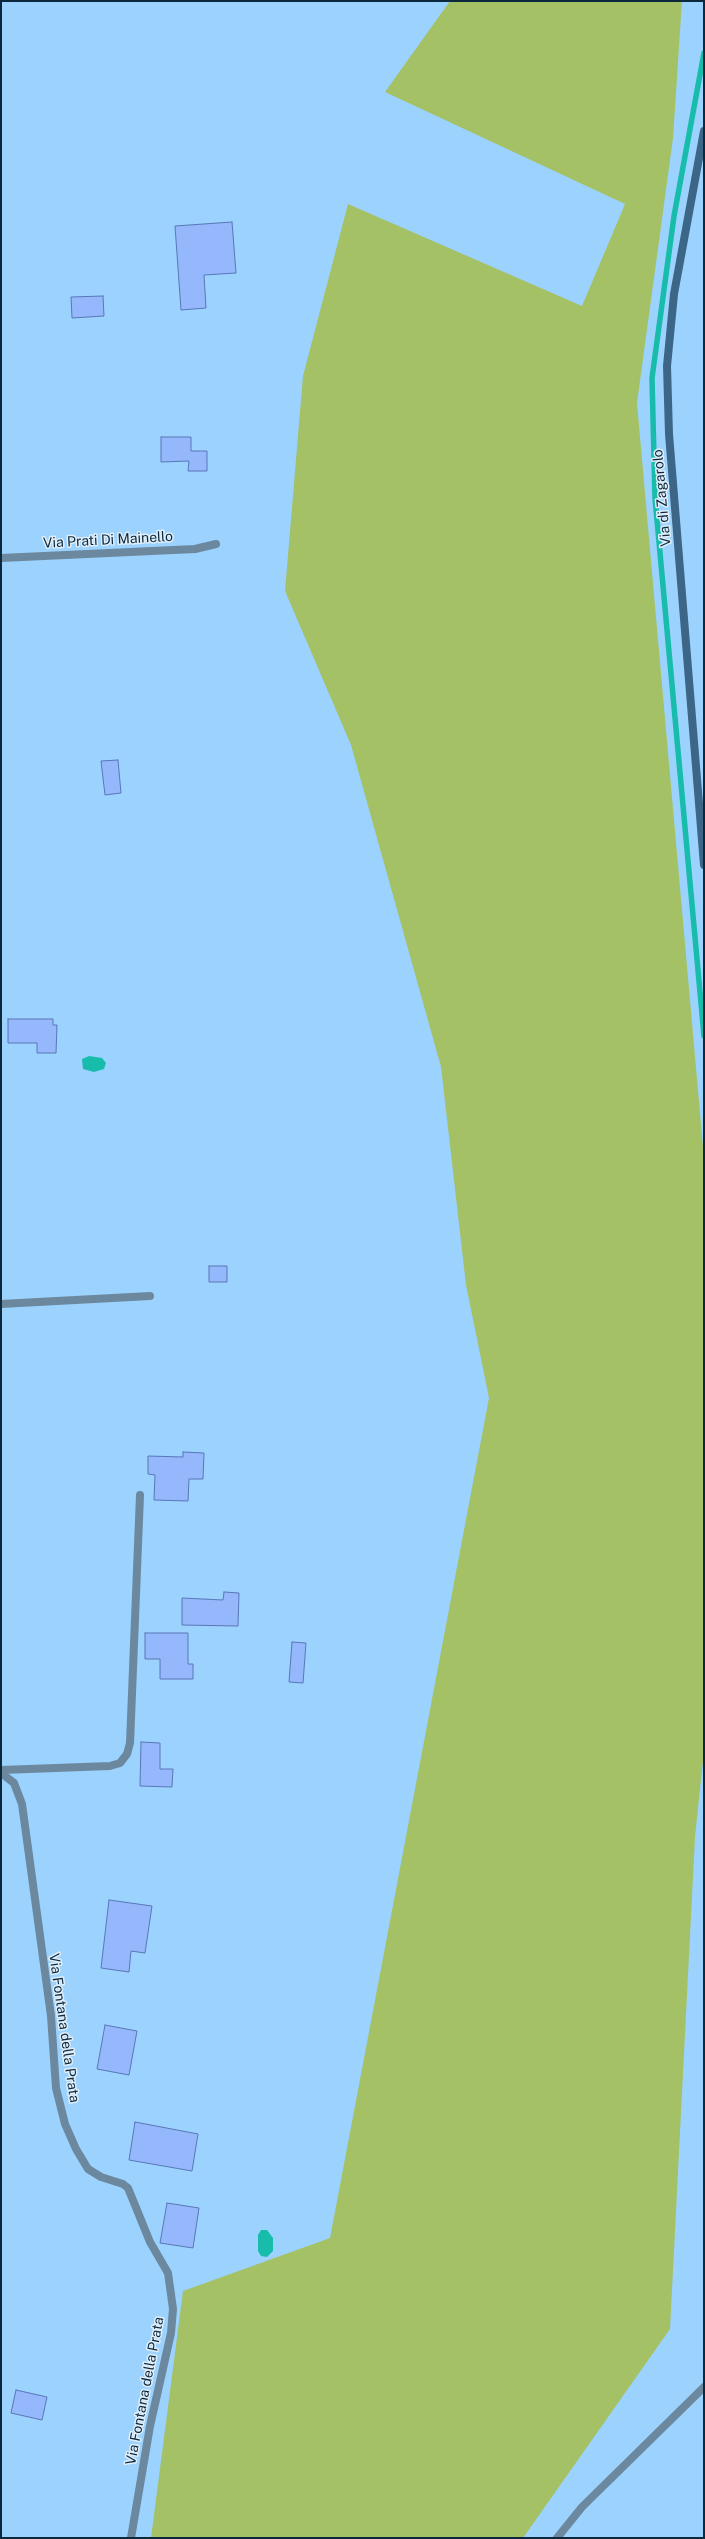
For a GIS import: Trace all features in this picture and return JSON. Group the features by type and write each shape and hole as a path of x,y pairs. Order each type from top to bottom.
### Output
{"main road":[{"name":"Via di Zagarolo","path":"704,131 674,294 666,366 668,434 704,865"}],"street":[{"name":"Via Prati Di Mainello","path":"1,558 195,549 216,544"},
{"path":"1,1304 150,1296"},
{"path":"1,1772 110,1766 120,1763 127,1754 130,1743 140,1495"},
{"name":"Via Fontana della Prata","path":"1,1772 14,1783 22,1804 51,2016 56,2088 66,2124 76,2149 88,2169 102,2178 123,2184 128,2188 150,2242 168,2273 174,2309 171,2333 150,2426 132,2538"},
{"path":"557,2538 582,2507 704,2387"}],"shaded area":[{"path":"450,1 682,1 673,138 637,403 704,1158 704,1751 695,1837 670,2329 523,2538 151,2538 183,2291 330,2238 489,1398 466,1285 441,1067 351,745 285,591 303,376 348,204 582,306 625,204 385,92"},
{"path":"89,1056 102,1058 106,1063 104,1069 94,1072 83,1069 82,1059"},
{"path":"261,2230 267,2230 273,2238 273,2251 267,2257 261,2256 258,2251 258,2235"}],"building":[{"path":"232,222 236,273 204,275 206,308 181,310 175,226"},
{"path":"103,296 104,316 72,318 71,297"},
{"path":"161,437 191,437 191,451 207,451 207,471 188,471 189,461 161,462"},
{"path":"118,760 121,793 105,795 101,761"},
{"path":"8,1019 53,1019 53,1025 57,1025 56,1053 37,1053 37,1043 8,1043"},
{"path":"209,1266 227,1266 227,1282 209,1282"},
{"path":"183,1452 204,1453 203,1479 189,1479 188,1501 154,1500 155,1475 148,1474 148,1456 183,1457"},
{"path":"224,1592 239,1593 238,1626 182,1625 182,1598 223,1600"},
{"path":"145,1633 188,1633 188,1664 193,1664 193,1679 160,1679 160,1659 145,1659"},
{"path":"292,1642 306,1643 303,1683 289,1682"},
{"path":"141,1742 160,1743 160,1769 173,1769 172,1787 140,1786"},
{"path":"109,1900 152,1906 145,1953 131,1951 129,1972 101,1968"},
{"path":"105,2025 137,2031 129,2075 97,2069"},
{"path":"135,2122 198,2134 192,2171 129,2160"},
{"path":"167,2203 199,2208 193,2248 160,2243"},
{"path":"16,2390 47,2397 42,2420 11,2413"}],"waterway":[{"path":"704,53 674,216 652,378 655,498 704,1036"}]}
